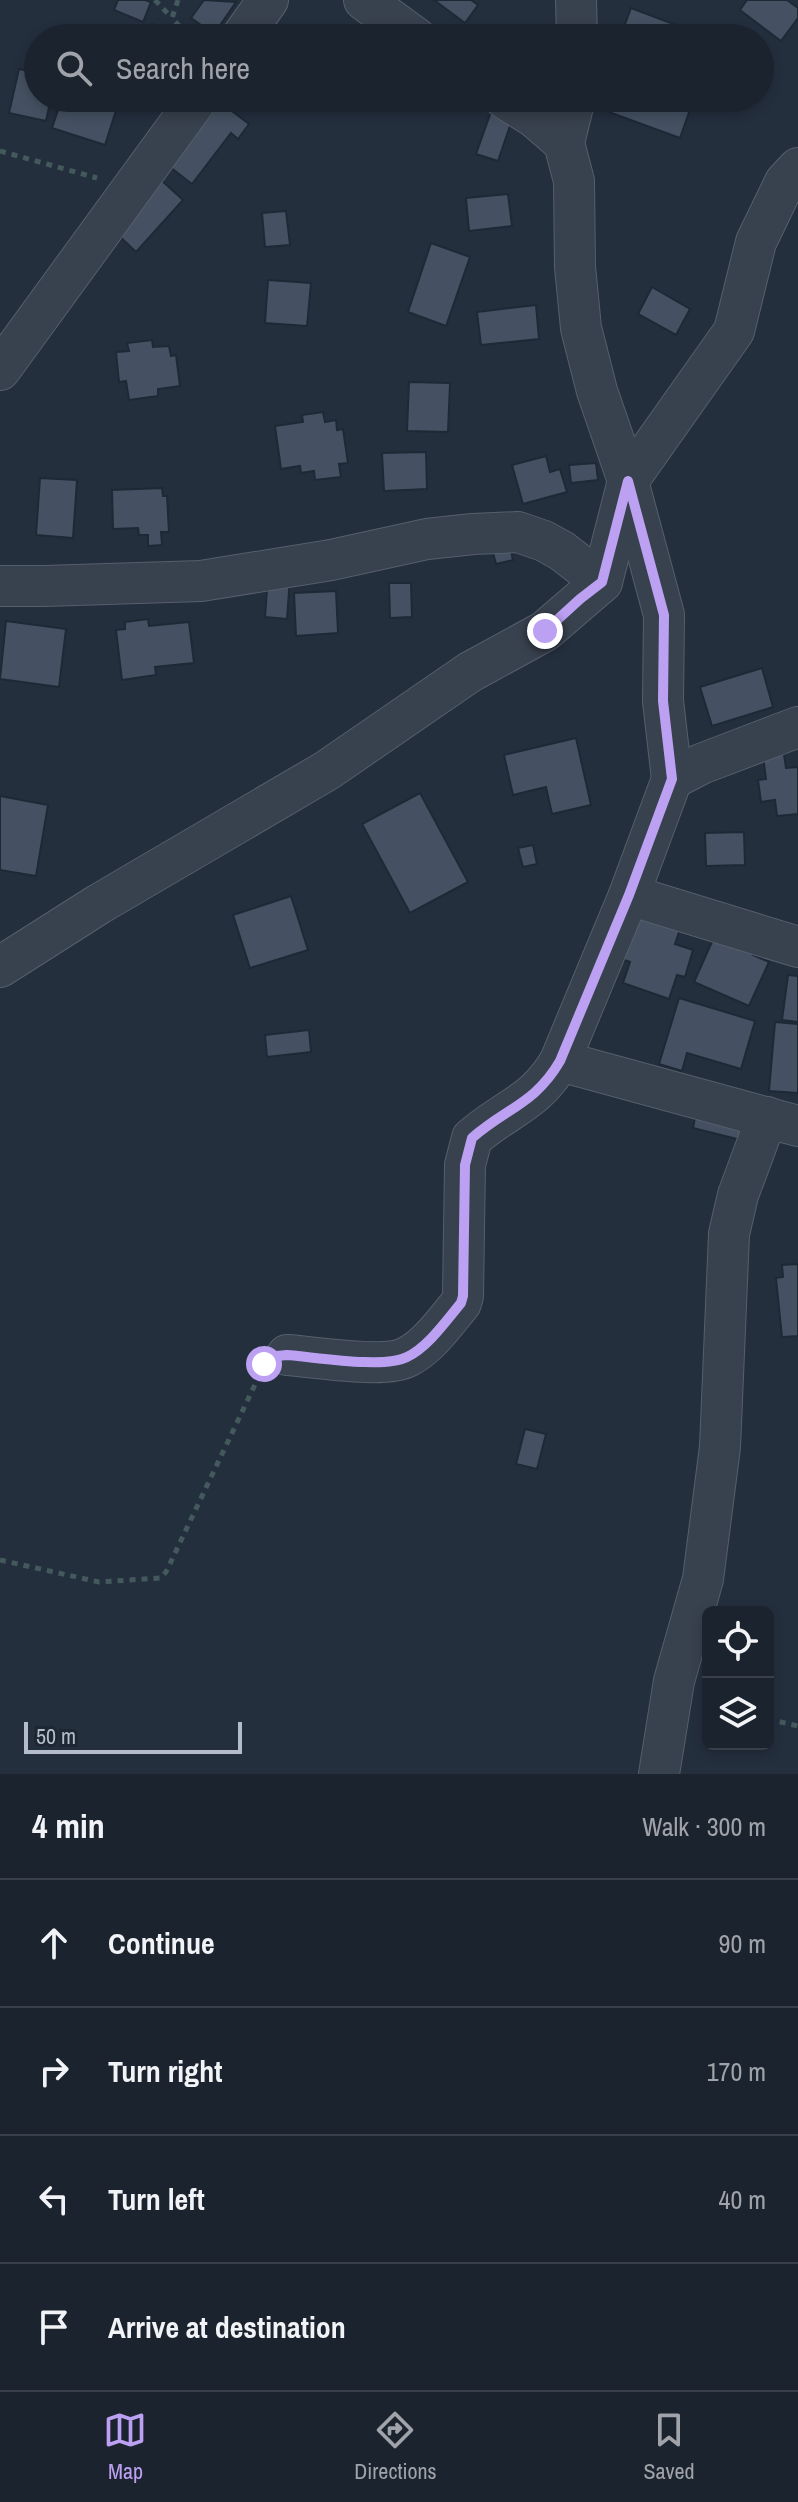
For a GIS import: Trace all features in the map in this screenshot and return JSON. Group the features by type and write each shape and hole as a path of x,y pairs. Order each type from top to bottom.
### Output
{"street":[{"path":"251,24 268,0"},
{"path":"364,0 397,24"},
{"path":"576,0 577,24"},
{"path":"0,370 188,112"},
{"path":"526,112 564,143"},
{"path":"287,1355 389,1363 406,1358 461,1303 465,1165 472,1138 536,1093 560,1061 629,895 672,779 663,701 664,615 628,481 597,391 581,328 575,267 574,181 564,143 572,112"},
{"path":"0,967 99,904 326,771 470,672 545,631 602,582 628,481 734,331 756,242 785,182 798,168"},
{"path":"0,586 201,581 331,560 427,539 518,532 562,551 602,582"},
{"path":"672,779 701,764 798,727"},
{"path":"629,895 798,947"},
{"path":"560,1061 783,1121 738,1195 729,1234 720,1447 705,1565 674,1681 659,1774"}],"path":[{"path":"155,0 177,24"},
{"path":"172,18 178,0"},
{"path":"0,151 133,188"},
{"path":"0,1560 99,1582 160,1578 166,1572 264,1364 277,1356 287,1355"},
{"path":"774,1720 798,1726"}],"building":[{"path":"118,0 151,2 143,22 114,10"},
{"path":"204,0 236,2 221,24 200,24 191,18"},
{"path":"434,0 471,0 478,5 465,23"},
{"path":"747,0 787,0 798,8 798,18 781,41 774,36 774,24 759,24 740,10"},
{"path":"631,8 673,24 625,24"},
{"path":"19,69 24,70 24,112 48,112 46,121 9,113"},
{"path":"57,112 116,112 105,145 52,128"},
{"path":"212,112 233,112 249,124 238,139 231,133 192,184 170,167"},
{"path":"491,112 513,117 498,161 476,154"},
{"path":"609,112 689,112 680,138"},
{"path":"160,179 183,200 136,252 113,230"},
{"path":"508,194 512,226 469,231 466,198"},
{"path":"286,211 290,245 265,247 262,213"},
{"path":"431,243 470,257 446,326 408,312"},
{"path":"268,280 311,283 307,326 265,323"},
{"path":"652,287 690,309 676,335 638,314"},
{"path":"536,305 539,339 481,345 477,312"},
{"path":"152,340 153,347 169,346 171,356 176,355 180,386 158,389 158,396 129,400 126,381 119,382 116,352 129,351 127,343"},
{"path":"409,382 450,383 448,432 407,431"},
{"path":"323,412 325,422 336,420 337,430 343,429 348,463 339,464 341,477 315,480 314,471 301,473 300,466 281,469 275,426 303,422 302,415"},
{"path":"426,452 427,489 384,491 382,453"},
{"path":"546,456 550,472 560,469 567,492 523,504 512,465"},
{"path":"596,463 598,480 571,483 569,465"},
{"path":"40,478 77,480 73,538 36,535"},
{"path":"162,488 163,496 167,496 169,532 161,532 162,545 148,546 148,535 139,535 138,528 113,529 112,490"},
{"path":"507,534 513,560 496,564 489,538"},
{"path":"268,575 290,578 287,619 265,617"},
{"path":"389,583 411,583 412,617 390,618"},
{"path":"336,591 338,633 296,636 294,593"},
{"path":"148,619 149,626 189,622 194,663 155,667 156,675 122,680 116,630 125,629 125,622"},
{"path":"6,621 66,629 59,687 0,679"},
{"path":"762,668 773,707 712,726 700,687"},
{"path":"576,738 591,805 552,814 546,787 513,795 504,755"},
{"path":"784,754 786,768 798,767 798,814 777,816 775,800 761,802 758,780 766,779 763,756"},
{"path":"420,793 468,882 410,913 362,824"},
{"path":"0,796 48,805 36,876 0,870"},
{"path":"744,832 745,865 706,866 705,833"},
{"path":"533,845 537,864 523,867 518,848"},
{"path":"291,896 308,950 250,968 233,915"},
{"path":"629,905 682,923 675,944 693,950 685,977 677,975 669,999 623,983 630,962 612,956"},
{"path":"715,935 759,942 753,955 769,962 749,1006 694,982"},
{"path":"788,975 798,976 798,1022 782,1020"},
{"path":"679,998 755,1021 741,1069 687,1053 682,1071 659,1064"},
{"path":"775,1022 798,1024 798,1093 769,1091"},
{"path":"309,1030 311,1052 267,1057 265,1035"},
{"path":"697,1107 754,1121 749,1142 693,1128"},
{"path":"798,1264 798,1336 782,1337 776,1278 783,1277 782,1265"},
{"path":"525,1429 546,1434 537,1469 516,1464"}],"route":[{"path":"264,1364 277,1356 287,1355 389,1363 406,1358 420,1349 461,1303 465,1165 472,1138 536,1093 551,1077 629,895 672,779 663,701 664,615 628,481 602,582 545,631"}]}
